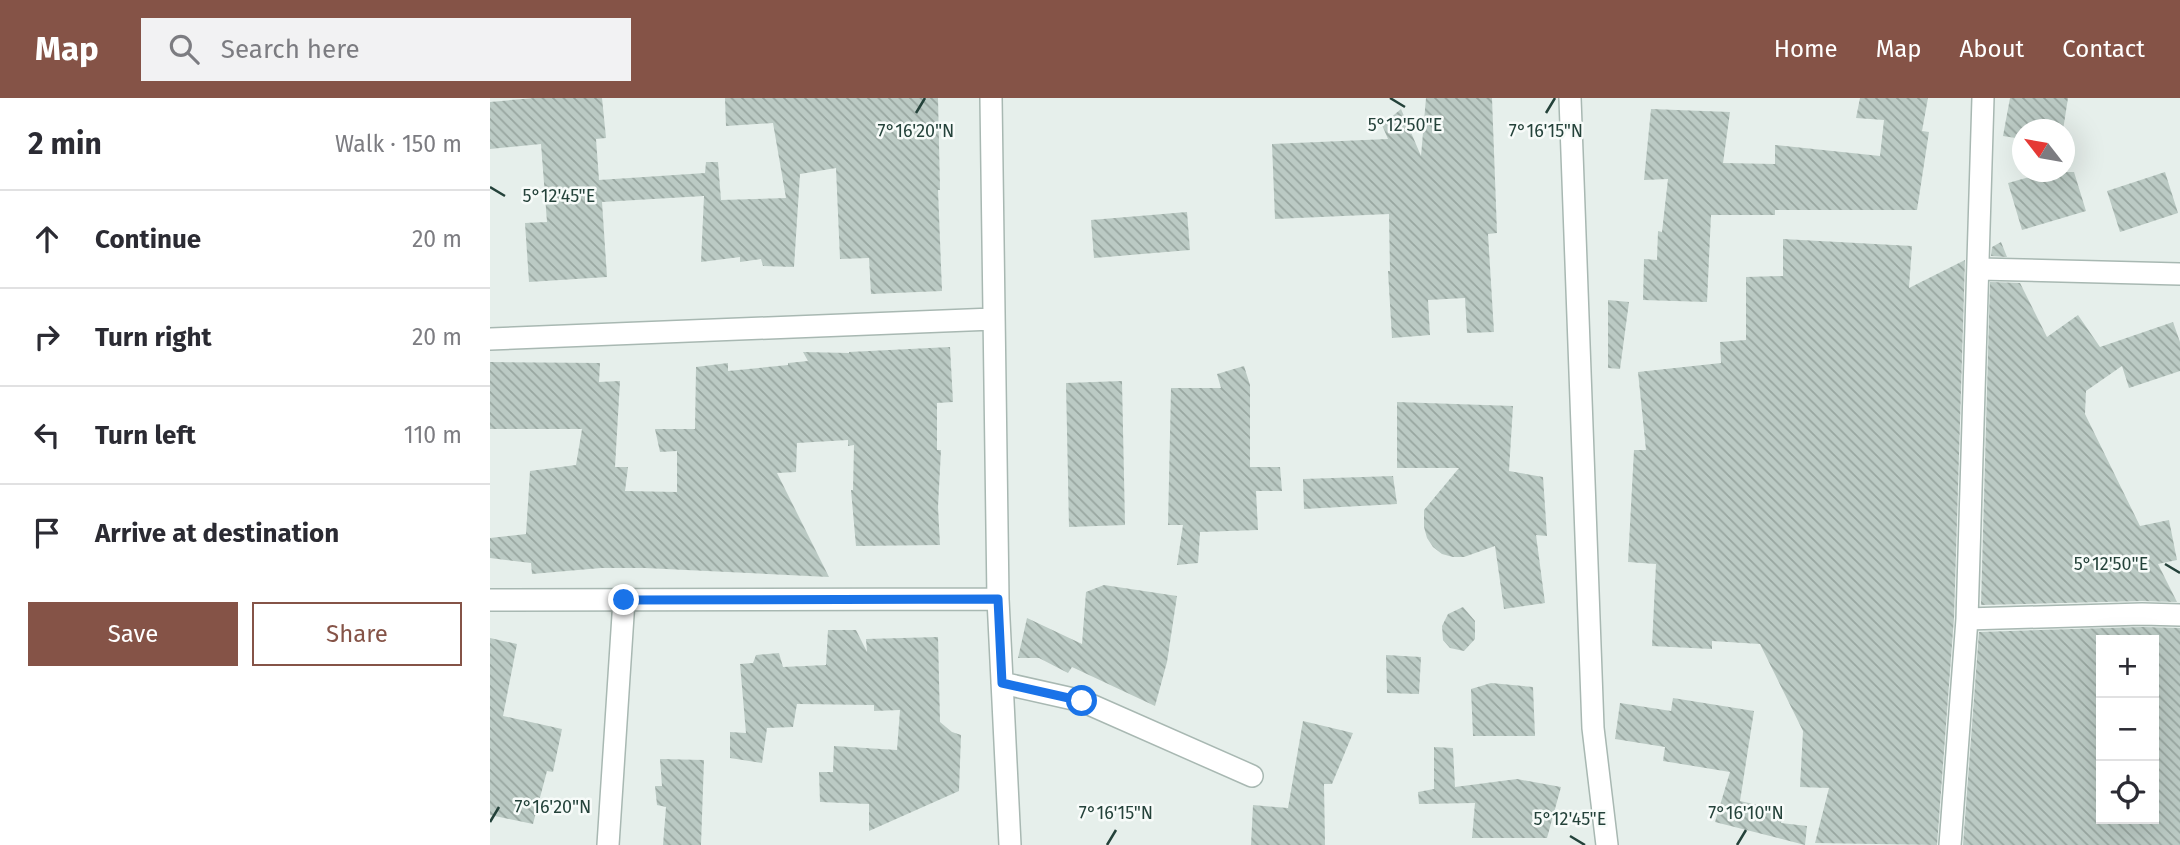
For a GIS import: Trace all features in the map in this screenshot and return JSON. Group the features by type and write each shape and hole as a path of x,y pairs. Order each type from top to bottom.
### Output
{"street":[{"path":"991,98 998,599 1010,845"},
{"path":"1570,98 1593,728 1607,845"},
{"path":"1950,845 1967,619 1983,98"},
{"path":"1979,269 2180,274"},
{"path":"490,339 993,319"},
{"path":"490,600 998,599"},
{"path":"608,845 624,600"},
{"path":"1967,619 2180,615"},
{"path":"1002,683 1082,701 1252,776"}],"building":[{"path":"534,98 602,98 606,138 596,139 599,180 705,173 706,162 718,162 721,200 786,198 773,123 726,126 725,98 938,98 942,291 871,294 869,258 840,259 836,168 800,174 794,267 763,266 761,259 740,262 740,257 701,262 704,196 602,202 607,277 529,282 525,223 547,222 541,144 490,149 490,102"},
{"path":"1426,98 1492,98 1497,233 1488,234 1494,332 1467,333 1465,298 1428,300 1430,335 1392,338 1388,271 1389,214 1275,219 1272,144 1388,139 1382,125 1401,109 1421,156"},
{"path":"1860,98 1928,98 1922,131 1929,132 1917,210 1775,210 1775,215 1711,215 1707,302 1643,300 1644,259 1657,260 1658,231 1662,232 1668,179 1644,180 1651,109 1730,112 1723,163 1775,164 1775,145 1880,156 1884,120 1856,118"},
{"path":"2010,98 2068,98 2065,119 2012,119 2012,137 2003,136"},
{"path":"2165,172 2178,213 2120,232 2107,191"},
{"path":"2075,175 2086,211 2022,230 2008,183 2075,182"},
{"path":"1187,212 1190,250 1094,258 1091,220"},
{"path":"1783,239 1912,246 1909,288 1965,260 1954,618 1937,845 1815,843 1829,788 1800,787 1803,731 1760,644 1712,641 1712,649 1652,646 1656,564 1628,562 1634,450 1646,450 1638,372 1721,363 1720,342 1746,340 1746,277 1783,276"},
{"path":"2001,242 2007,257 1991,256 1992,247"},
{"path":"1990,282 2020,283 2047,337 2078,315 2100,347 2173,322 2180,342 2180,371 2129,388 2122,366 2086,391 2085,414 2140,526 2169,520 2177,560 2158,564 2177,602 1981,605"},
{"path":"1608,300 1629,302 1620,369 1608,368"},
{"path":"950,347 953,402 937,403 937,450 941,450 938,507 940,545 856,546 851,490 854,445 848,446 848,440 797,443 796,472 777,473 829,577 645,568 601,568 532,574 531,563 490,558 490,538 526,534 530,471 576,465 582,429 490,429 490,362 600,363 599,382 620,381 615,467 628,467 625,491 677,492 677,451 660,452 655,429 695,429 696,367 728,363 728,371 788,365 808,361 803,352 849,353"},
{"path":"1244,366 1250,385 1250,467 1280,467 1282,491 1256,491 1258,530 1200,532 1198,563 1177,565 1183,525 1168,525 1171,388 1221,388 1217,374"},
{"path":"1122,381 1125,525 1069,527 1066,383"},
{"path":"1397,402 1513,406 1509,471 1543,477 1547,536 1536,535 1545,603 1504,609 1495,546 1464,557 1442,554 1433,547 1424,527 1424,510 1459,468 1397,468"},
{"path":"1393,476 1397,504 1304,509 1303,479"},
{"path":"1104,585 1177,596 1167,662 1155,706 1072,667 1068,673 1039,658 1018,658 1027,618 1082,644 1086,592"},
{"path":"1463,607 1475,621 1475,639 1464,651 1450,648 1443,640 1442,626 1448,614"},
{"path":"2180,628 2180,845 1963,845 1979,632"},
{"path":"828,630 856,630 867,652 866,639 938,637 940,722 952,732 961,735 959,791 869,831 869,804 820,802 819,772 833,772 834,746 897,750 900,710 874,711 874,705 797,704 793,727 767,728 762,763 730,758 730,732 746,733 740,664 753,663 756,655 779,653 783,667 826,665"},
{"path":"490,638 517,644 503,716 562,729 553,772 547,771 533,824 490,815"},
{"path":"1386,655 1421,657 1419,694 1387,693"},
{"path":"1491,683 1533,687 1535,736 1473,736 1471,689"},
{"path":"1673,698 1754,711 1740,801 1784,811 1781,823 1807,826 1805,845 1715,822 1730,772 1663,761 1665,747 1615,739 1620,703 1671,711"},
{"path":"1303,721 1353,733 1332,784 1324,784 1325,845 1251,845 1253,805 1288,808"},
{"path":"1434,747 1453,748 1455,787 1517,779 1561,787 1547,838 1472,838 1475,803 1419,804 1418,792 1434,789"},
{"path":"660,759 704,760 701,845 663,845 666,807 657,805 655,786 662,786"}],"route":[{"path":"624,600 998,599 1002,683 1082,701"}]}
